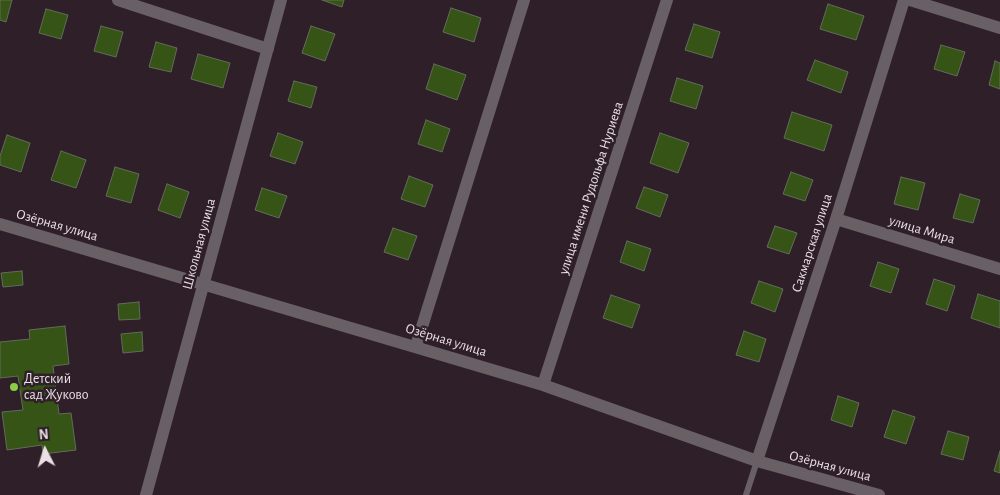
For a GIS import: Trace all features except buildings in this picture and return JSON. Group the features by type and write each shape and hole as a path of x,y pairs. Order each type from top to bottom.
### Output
{"street":[{"path":"118,0 268,49"},
{"name":"Школьная улица","path":"146,495 281,0"},
{"path":"416,346 524,0"},
{"name":"улица имени Рудольфа Нуриева","path":"543,385 667,0"},
{"name":"Сакмарская улица","path":"757,462 836,219 904,0"},
{"path":"910,0 1000,28"},
{"name":"улица Мира","path":"836,219 1000,268"},
{"name":"Озёрная улица","path":"0,224 543,385 757,462 879,495"}],"lane":[{"name":"Сакмарская улица","path":"746,495 757,462"}],"place":[{"name":"Детский сад Жуково","path":"14,387"}]}
